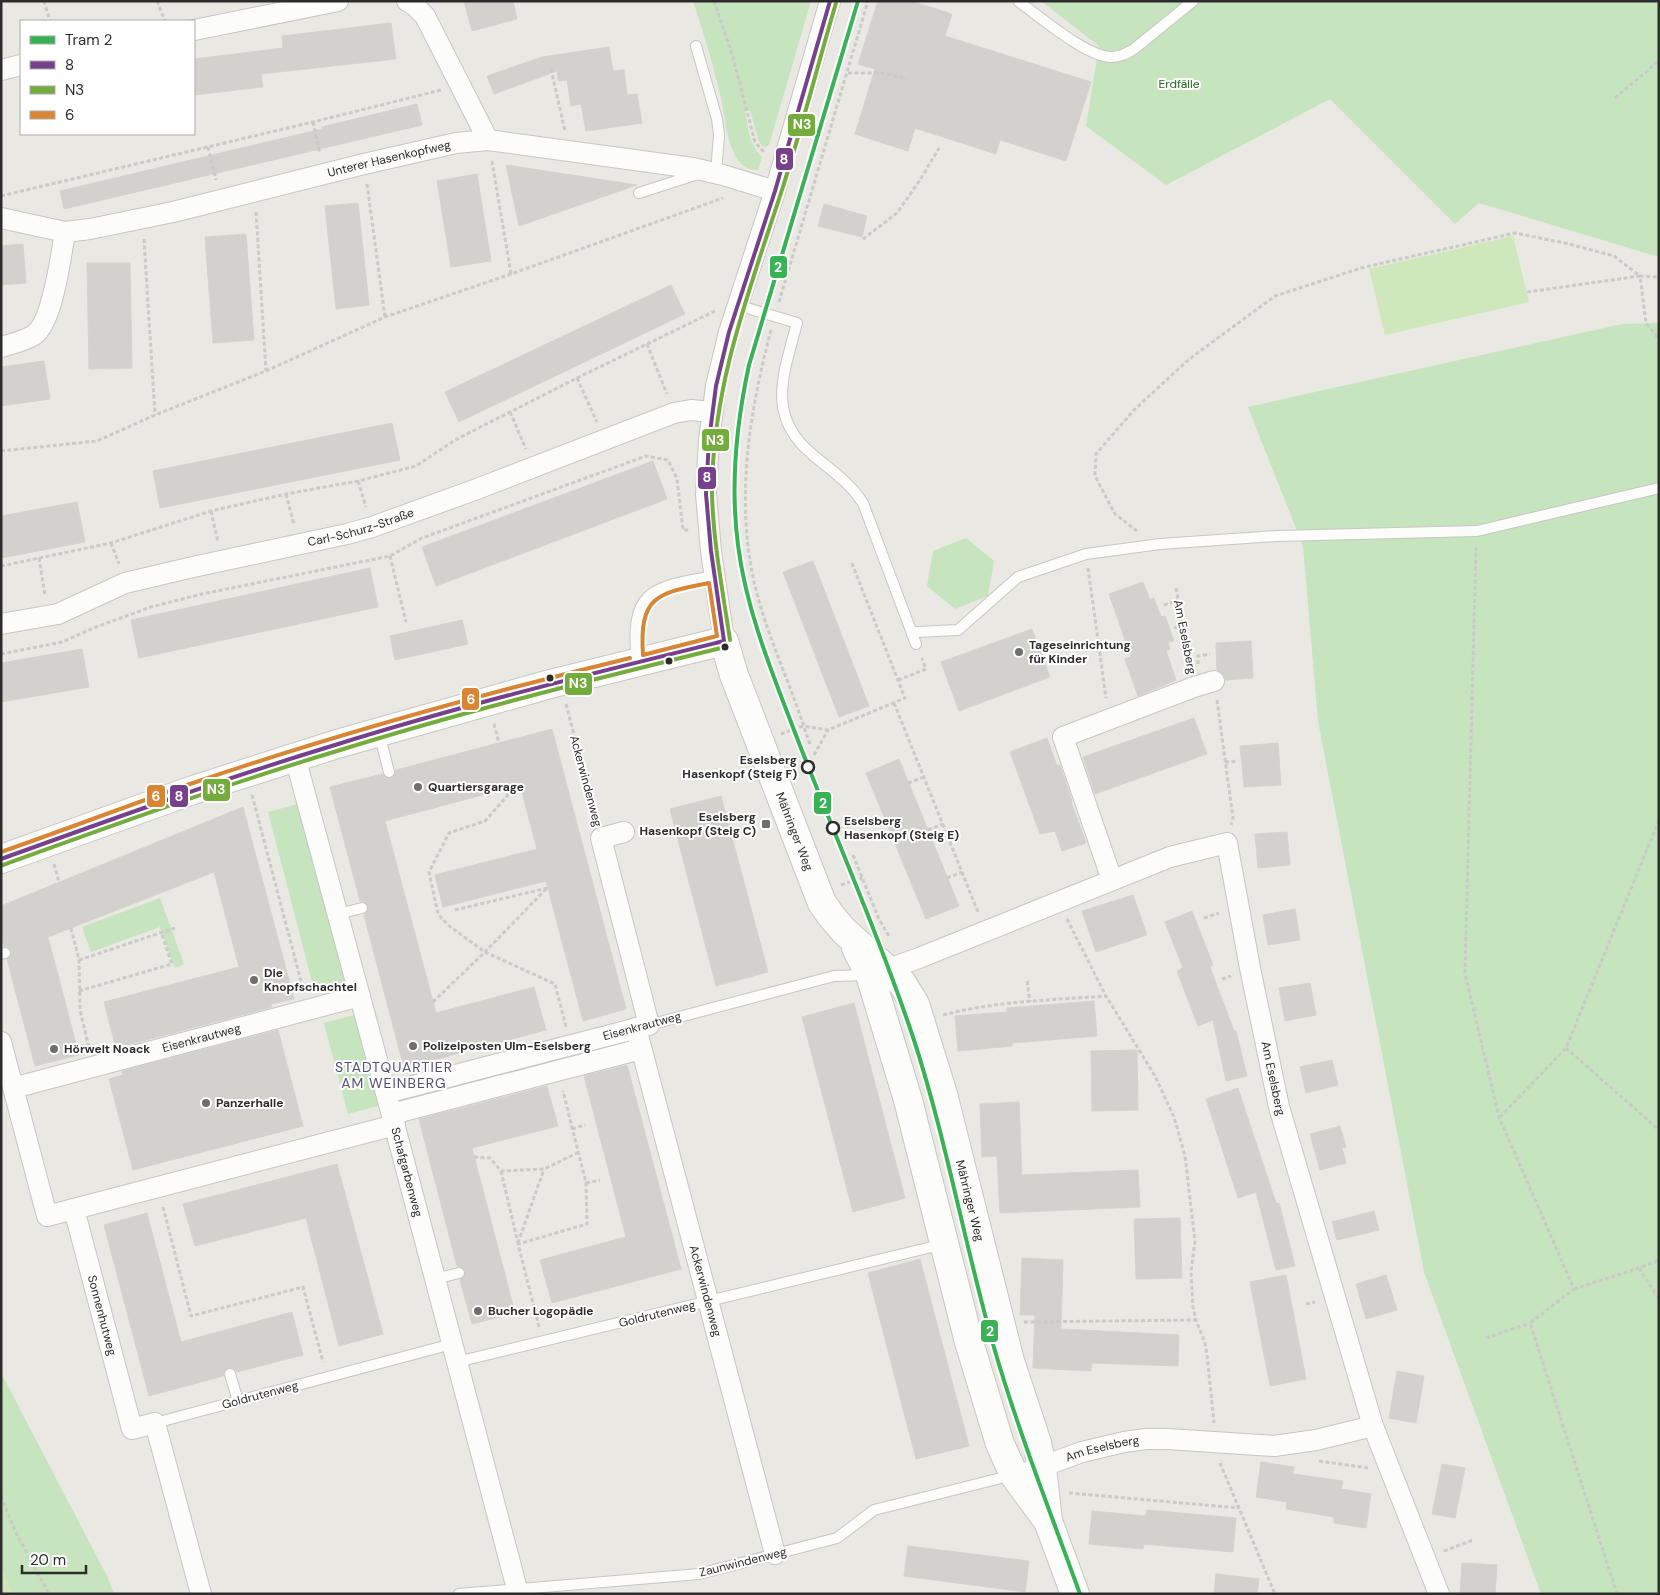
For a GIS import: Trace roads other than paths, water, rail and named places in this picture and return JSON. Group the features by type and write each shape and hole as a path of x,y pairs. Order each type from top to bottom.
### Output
{"street":[{"path":"195,30 338,1"},
{"path":"407,1 416,6 425,16 488,140"},
{"name":"Mähringer Weg","path":"830,1 775,191 729,307 708,440 706,494 714,576 724,640 734,676 818,895 826,910 860,954 889,969 902,983 915,1004 940,1085 1013,1370 1037,1443 1042,1467 1048,1521 1075,1594"},
{"path":"1,70 20,65"},
{"name":"Unterer Hasenkopfweg","path":"1,218 66,232 90,229 255,192 456,143 488,140 712,172 775,191"},
{"path":"1,347 35,334 46,319 54,292 66,232"},
{"name":"Carl-Schurz-Straße","path":"1,624 58,614 126,584 372,527 477,489 674,413 691,410 712,412"},
{"path":"1,859 246,772 295,757 378,732 724,640"},
{"name":"Am Eselsberg","path":"1214,681 1109,718 1063,737 1112,880 1170,857 1227,843 1250,968 1279,1107 1373,1426 1439,1594"},
{"name":"Schafgarbenweg","path":"295,757 517,1589"},
{"name":"Ackerwindenweg","path":"624,832 601,838 642,1026 641,1049 775,1554"},
{"path":"889,969 1112,880"},
{"name":"Mähringer Weg","path":"889,969 908,1100 980,1379 1000,1444 1014,1475 1048,1521"},
{"name":"Eisenkrautweg","path":"13,1088 360,996"},
{"name":"Eisenkrautweg","path":"386,1094 642,1026"},
{"path":"1,1042 47,1216 74,1209"},
{"name":"Eisenkrautweg","path":"74,1209 641,1049"},
{"name":"Sonnenhutweg","path":"74,1209 132,1429 155,1423"},
{"path":"155,1423 200,1594"},
{"name":"Am Eselsberg","path":"1042,1467 1082,1452 1146,1439 1274,1446 1316,1440 1373,1426"},
{"path":"1014,1475 1042,1467"}],"lane":[{"path":"1018,1 1065,36 1094,53 1111,57 1124,55 1134,49 1193,1"},
{"path":"639,194 712,172 719,135 717,119 696,46"},
{"path":"729,307 797,323 782,382 781,397 784,412 796,438 804,447 845,480 863,503 916,644"},
{"path":"912,634 917,632 958,630 1018,578 1086,554 1160,544 1277,536 1477,531 1659,488"},
{"path":"638,662 635,624 641,607 646,600 659,588 714,576"},
{"path":"378,732 389,772"},
{"path":"338,914 362,908"},
{"name":"Eisenkrautweg","path":"642,1026 834,976 889,969"},
{"name":"Goldrutenweg","path":"155,1423 238,1401 455,1353 542,1342 945,1244"},
{"path":"435,1279 459,1273"},
{"path":"230,1374 238,1401"},
{"name":"Zaunwindenweg","path":"459,1594 699,1574 836,1538 874,1510 1014,1475"}],"tram line":[{"name":"2","path":"858,1 749,365 736,455 735,500 738,545 753,616 768,662 885,960 913,1037 925,1075 1002,1375 1080,1594"}],"place":[{"name":"Tageseinrichtung für Kinder","path":"1019,652"},
{"name":"Eselsberg Hasenkopf (Steig F)","path":"808,767"},
{"name":"Quartiersgarage","path":"418,787"},
{"name":"Eselsberg Hasenkopf (Steig C)","path":"766,824"},
{"name":"Eselsberg Hasenkopf (Steig E)","path":"833,828"},
{"name":"Die Knopfschachtel","path":"254,980"},
{"name":"Polizeiposten Ulm-Eselsberg","path":"413,1046"},
{"name":"Hörwelt Noack","path":"54,1049"},
{"name":"Panzerhalle","path":"206,1103"},
{"name":"Bucher Logopädie","path":"478,1311"}],"district":[{"name":"STADTQUARTIER AM WEINBERG","path":"394,1076"}],"park label":[{"name":"Erdfälle","path":"1179,84"}]}
